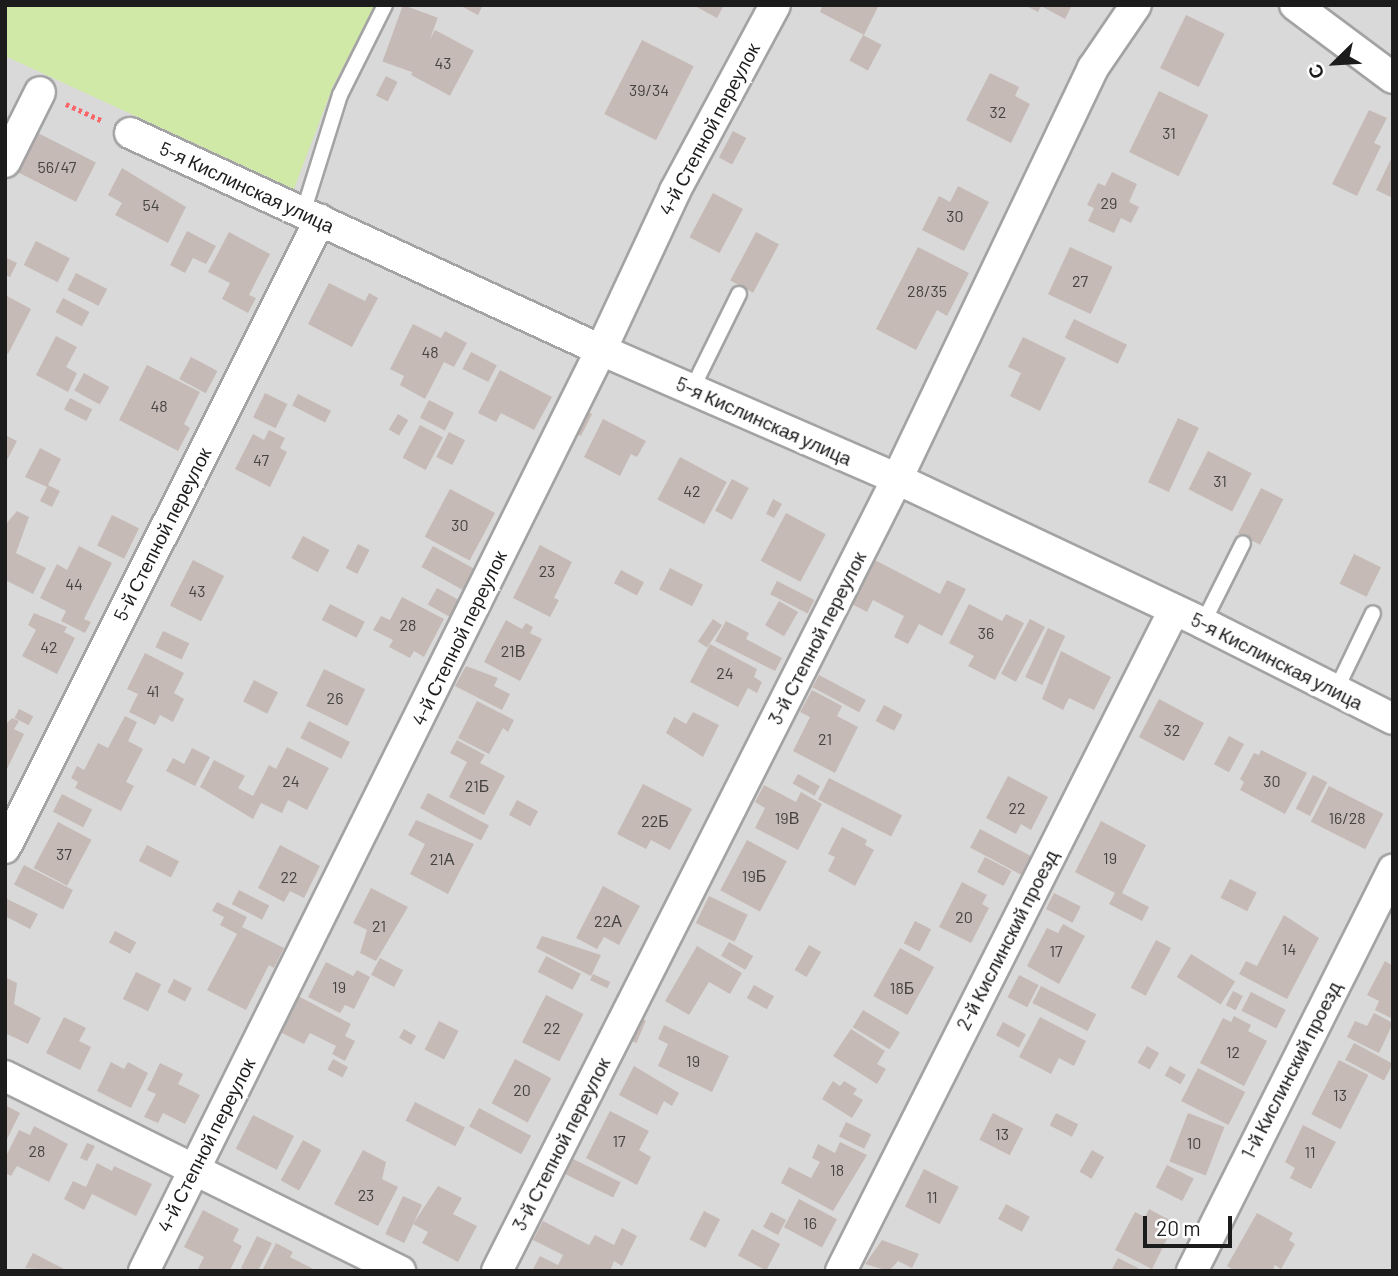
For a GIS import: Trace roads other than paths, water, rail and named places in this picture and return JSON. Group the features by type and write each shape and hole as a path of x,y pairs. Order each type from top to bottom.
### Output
{"street":[{"name":"4-й Степной переулок","path":"144,1271 601,349 675,191 775,5"},
{"name":"3-й Степной переулок","path":"496,1271 897,479 1093,68 1136,5"},
{"path":"1295,5 1393,78"},
{"path":"5,162 40,92"},
{"name":"5-я Кислинская улица","path":"130,133 601,349 897,479 1203,623 1393,719"},
{"name":"5-й Степной переулок","path":"5,848 311,216"},
{"name":"2-й Кислинский проезд","path":"841,1271 1174,610"},
{"name":"1-й Кислинский проезд","path":"1192,1271 1393,870"},
{"path":"5,1076 400,1271"}],"lane":[{"path":"311,216 340,95 385,5"},
{"path":"692,389 739,294"},
{"path":"1203,623 1243,543"},
{"path":"1336,690 1373,613"}]}
